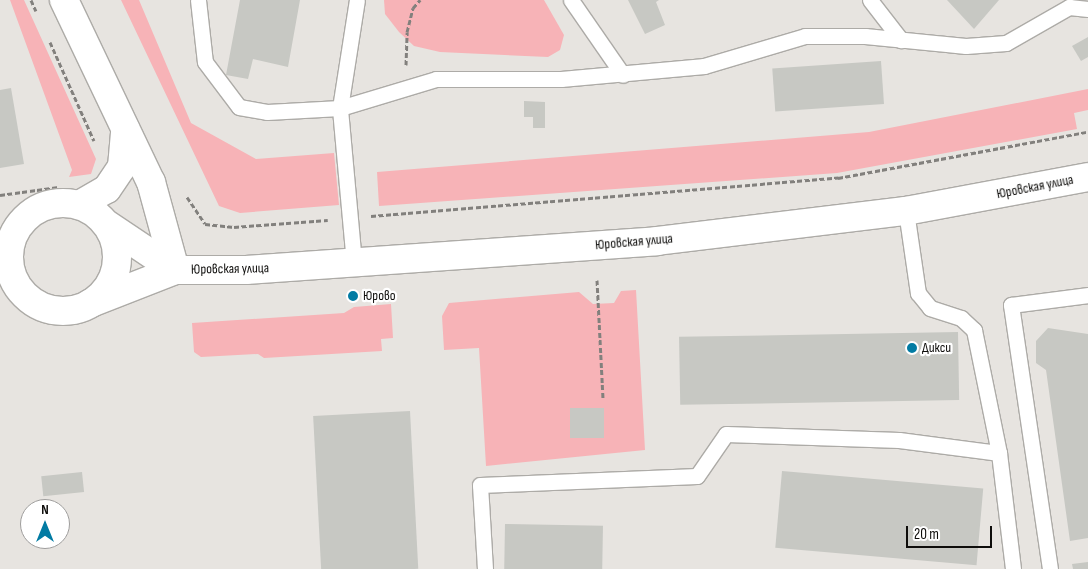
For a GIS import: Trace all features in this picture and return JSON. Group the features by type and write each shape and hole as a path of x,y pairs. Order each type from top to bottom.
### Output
{"street":[{"path":"64,0 126,127 160,206 176,270"},
{"path":"79,205 108,225 118,259 105,292 91,303 57,311 26,295 12,273 5,246 28,216 52,205 79,205 107,189 122,167 126,127"},
{"name":"Юровская улица","path":"91,303 176,270 354,263 657,241 906,211 1088,177"},
{"name":"Юровская улица","path":"108,225 176,270"}],"lane":[{"path":"198,0 205,62 239,107 267,112 340,108 436,79 623,74 704,66 805,36 901,40 966,46 1006,43 1069,3 1088,9"},
{"path":"354,263 340,108 357,0"},
{"path":"571,0 623,74"},
{"path":"870,0 901,40"},
{"path":"906,211 918,294 930,308 961,318 974,330 999,453 1013,569"},
{"path":"1050,569 1011,306 1088,295"},
{"path":"485,569 480,486 697,476 726,434 899,440 999,453"}],"path":[{"path":"31,0 39,18"},
{"path":"404,88 407,32 413,8 420,0"},
{"path":"47,36 99,150"},
{"path":"185,194 205,224 292,224 350,217 838,178 1087,132"},
{"path":"597,280 603,398"}],"shaded area":[{"path":"10,0 24,0 96,159 91,174 69,177 72,170"},
{"path":"121,0 139,0 191,123 256,159 334,153 339,205 240,213 219,206"},
{"path":"384,0 544,0 564,35 560,50 548,57 440,52 414,46 399,32 385,14"},
{"path":"1088,89 1088,110 1074,113 1077,129 837,173 379,206 377,172 869,132"},
{"path":"636,290 645,450 486,466 479,348 444,350 442,316 449,303 579,292 593,304 614,303 621,291"},
{"path":"391,304 393,338 381,339 382,351 264,358 258,354 201,357 194,352 192,323 344,313 354,307"}],"building":[{"path":"240,0 300,0 288,67 253,59 248,79 226,75"},
{"path":"628,0 659,0 656,2 665,25 645,34"},
{"path":"947,0 999,0 974,29"},
{"path":"1088,37 1088,57 1081,61 1072,46"},
{"path":"881,61 884,104 775,111 772,69"},
{"path":"11,88 24,164 0,168 0,90"},
{"path":"524,101 545,102 545,128 533,128 533,117 524,117"},
{"path":"1048,328 1088,334 1088,538 1070,541 1046,370 1036,363 1036,341"},
{"path":"958,332 959,400 680,405 679,337"},
{"path":"570,408 604,408 604,438 570,438"},
{"path":"410,411 418,569 321,569 313,416"},
{"path":"782,471 983,489 977,565 775,548"},
{"path":"82,472 84,492 43,496 41,476"},
{"path":"505,524 603,526 602,569 504,569"},
{"path":"1088,562 1088,569 1073,569 1072,564"}],"place":[{"name":"Юрово","path":"353,296"},
{"name":"Дикси","path":"912,348"}]}
